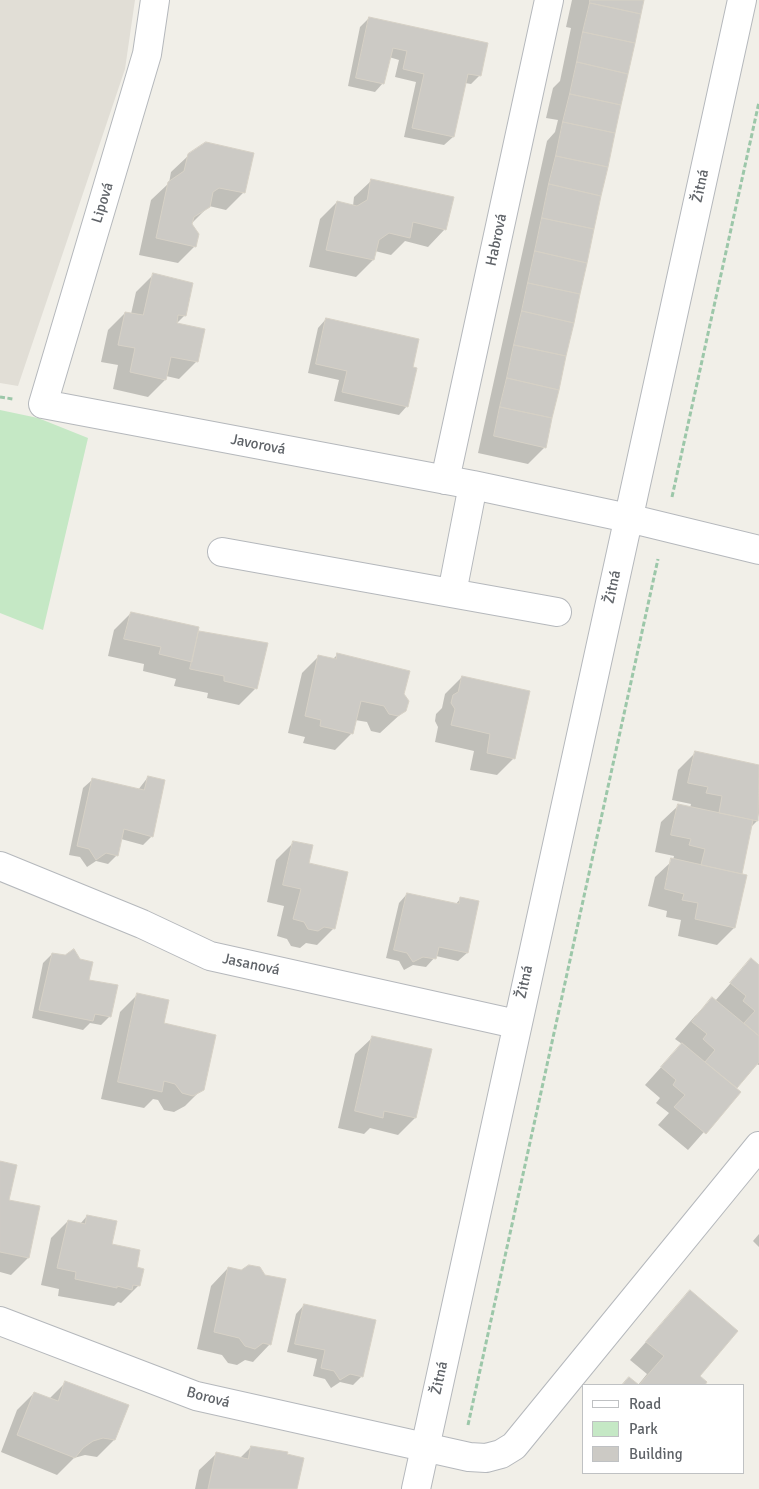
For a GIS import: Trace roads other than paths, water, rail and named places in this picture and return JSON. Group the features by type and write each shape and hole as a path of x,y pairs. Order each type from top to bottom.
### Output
{"street":[{"name":"Lipová","path":"43,404 147,54 155,0"},
{"name":"Habrová","path":"445,480 549,0"},
{"name":"Žitná","path":"416,1489 516,1024 742,0"},
{"name":"Javorová","path":"43,404 473,485 628,518"},
{"path":"452,593 473,485"},
{"path":"628,518 665,529 759,550"},
{"path":"222,552 557,612"},
{"name":"Jasanová","path":"0,866 142,924 210,956 516,1024"},
{"path":"425,1448 486,1458 501,1454 514,1446 759,1146"},
{"name":"Borová","path":"0,1320 196,1396 425,1448"}]}
